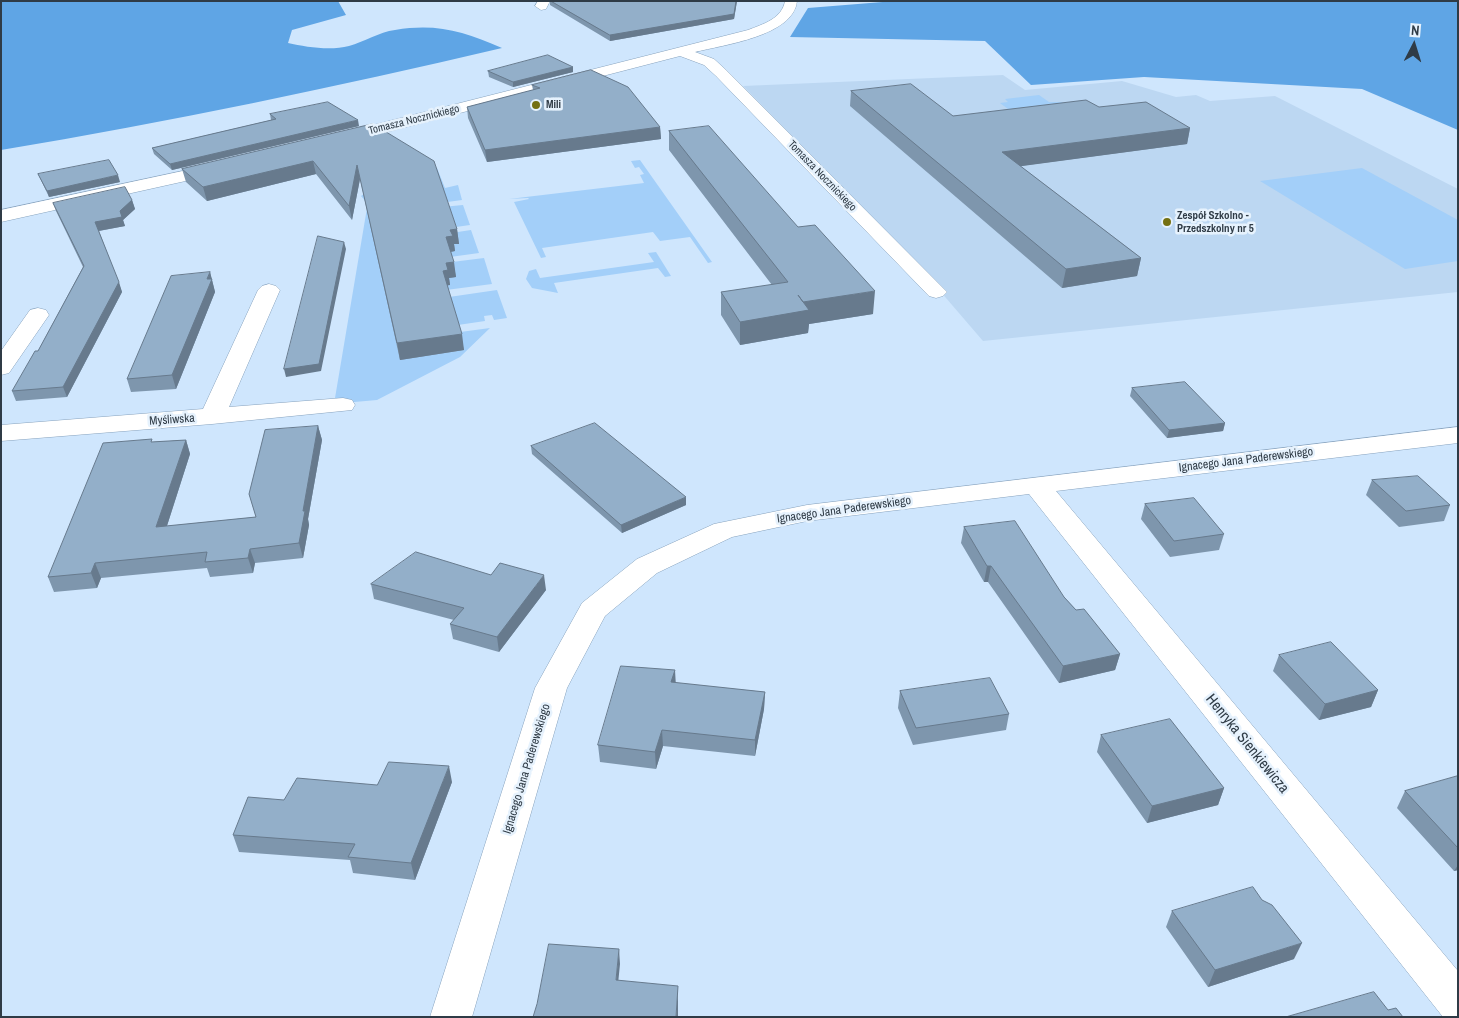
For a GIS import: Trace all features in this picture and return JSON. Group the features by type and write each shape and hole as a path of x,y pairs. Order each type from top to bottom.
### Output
{"street":[{"name":"Tomasza Nocznickiego","path":"327,142 753,33 777,22 788,13 791,1"},
{"name":"Tomasza Nocznickiego","path":"679,52 709,62 721,73 936,292"},
{"path":"1,216 233,165"},
{"path":"212,417 269,290"},
{"path":"1,368 38,315"},
{"name":"Myśliwska","path":"1,433 343,405"},
{"name":"Ignacego Jana Paderewskiego","path":"451,1017 551,688 593,610 647,566 724,530 807,512 1458,434"},
{"name":"Henryka Sienkiewicza","path":"1036,485 1458,1003"}],"shaded area":[{"path":"1,1 338,1 346,15 292,30 288,43 318,48 334,48 355,44 389,31 410,28 438,28 463,33 502,48 252,103 127,128 1,150"},
{"path":"895,1 1458,1 1458,130 1362,89 1144,77 1031,85 985,41 790,37 808,8"},
{"name":"Zespół Szkolno - Przedszkolny nr 5","path":"1003,75 1025,90 1122,81 1176,97 1196,95 1210,101 1275,96 1458,189 1458,292 983,341 909,255 743,86"},
{"path":"1039,95 1049,102 1062,102 1073,109 1015,117 1005,110 1008,109 1000,103 1008,102 1005,99"},
{"path":"640,160 712,262 708,263 690,237 660,241 653,232 542,248 546,257 541,258 514,202 529,199 509,199 644,183 640,175 644,174 639,167 635,168 631,161"},
{"path":"437,168 445,188 458,185 462,200 440,203 400,359 457,351 453,333 490,328 460,357 377,400 343,403 344,398 335,398 367,208 367,203 361,196 384,180"},
{"path":"1362,168 1458,220 1458,261 1405,269 1260,181"},
{"path":"463,205 470,225 449,228 442,207"},
{"path":"471,230 479,253 450,257 451,233"},
{"path":"656,252 671,276 665,277 658,268 554,283 558,293 532,288 526,279 529,271 536,269 540,278 654,262 648,253"},
{"path":"484,258 492,284 446,290 445,286 452,262"},
{"path":"497,290 507,318 494,320 492,315 484,316 485,321 451,326 449,297"}],"building":[{"path":"551,1 736,1 734,14 610,35"},
{"path":"548,55 573,67 513,82 488,71"},
{"path":"591,70 628,87 660,127 485,150 467,107 540,88 532,85"},
{"path":"911,84 953,116 1086,100 1099,107 1146,102 1190,128 1002,152 1141,258 1066,269 851,91"},
{"path":"328,102 358,120 170,164 152,148 276,119 270,114"},
{"path":"373,124 434,161 457,229 450,230 453,236 446,237 454,262 446,263 448,270 443,271 462,334 397,343 357,165 349,206 313,161 203,187 182,169"},
{"path":"709,126 798,227 815,225 875,291 803,302 809,310 740,322 721,292 788,282 669,131"},
{"path":"109,160 118,175 47,191 38,174"},
{"path":"125,187 132,200 120,211 122,217 95,222 119,282 63,387 12,391 35,351 38,351 84,266 53,203"},
{"path":"318,236 344,242 319,364 284,369"},
{"path":"210,272 207,279 212,279 172,375 127,379 171,276"},
{"path":"1185,382 1225,423 1169,430 1132,388"},
{"path":"595,423 686,497 621,525 531,446"},
{"path":"318,426 299,543 250,549 248,558 205,562 207,552 95,563 91,573 48,577 103,443 152,439 151,442 186,440 156,527 256,517 249,494 265,430"},
{"path":"1418,476 1450,505 1406,511 1372,480"},
{"path":"1194,498 1224,534 1174,541 1145,504"},
{"path":"1015,521 1064,597 1076,610 1084,609 1120,654 1063,666 991,566 987,566 964,527"},
{"path":"416,552 491,575 500,563 544,575 497,637 450,624 464,608 371,584"},
{"path":"1331,642 1378,690 1325,704 1279,655"},
{"path":"621,666 675,670 671,682 765,692 755,740 662,730 655,752 598,745"},
{"path":"990,678 1009,714 916,728 900,691"},
{"path":"1170,719 1224,788 1152,806 1101,735"},
{"path":"389,762 449,766 411,863 348,857 355,844 233,835 248,797 284,800 297,778 377,785"},
{"path":"1458,776 1458,848 1405,791"},
{"path":"1253,887 1262,900 1272,905 1302,943 1215,970 1172,911"},
{"path":"549,944 619,949 616,980 678,986 676,1017 533,1017"},
{"path":"1374,992 1388,1010 1396,1008 1403,1017 1286,1017"}],"place":[{"name":"Mili","path":"536,105"},
{"name":"Zespół Szkolno - Przedszkolny nr 5","path":"1167,222"}]}
